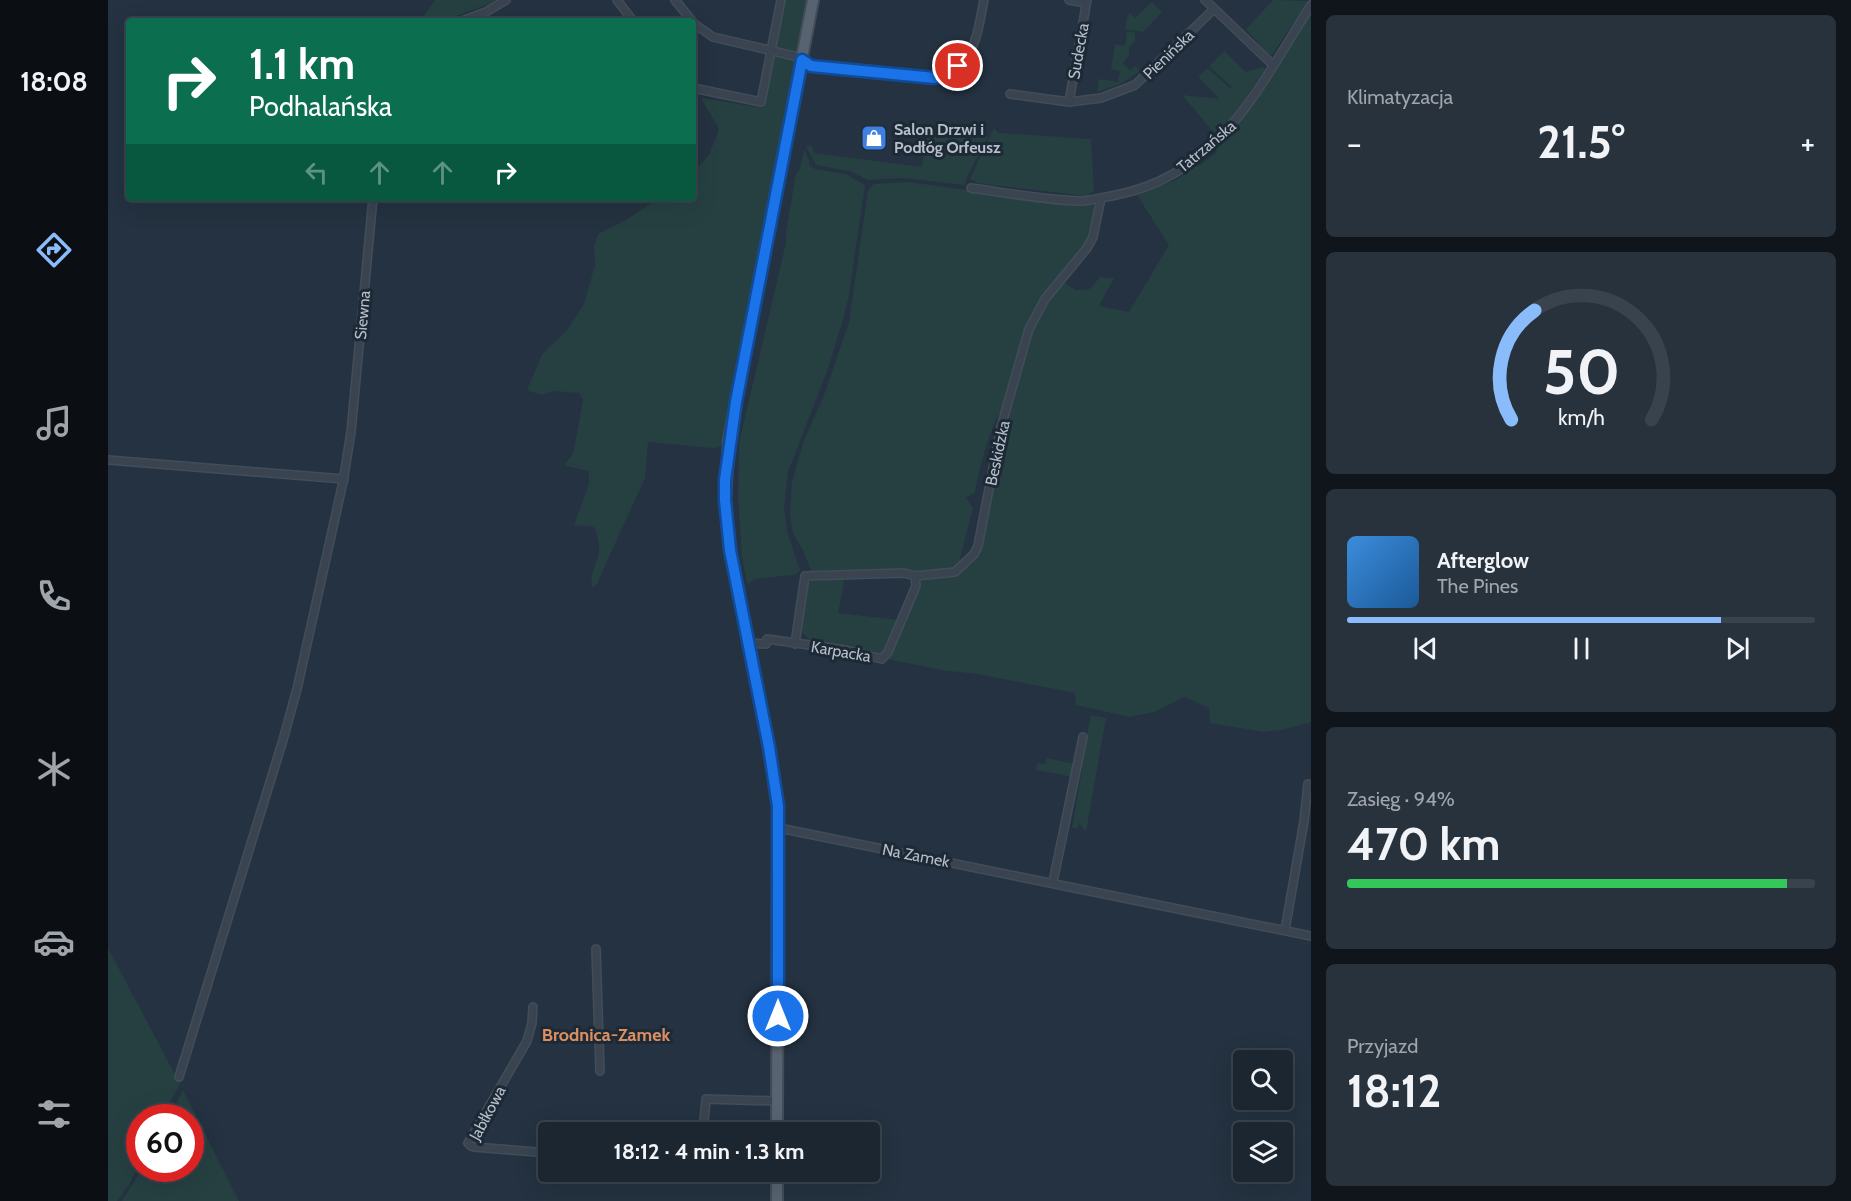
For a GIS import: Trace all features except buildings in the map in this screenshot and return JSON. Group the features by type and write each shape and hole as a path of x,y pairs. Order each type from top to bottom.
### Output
{"main road":[{"path":"777,1122 779,828 776,789 727,523 726,460 813,0"},
{"path":"777,1182 777,1201"}],"street":[{"path":"470,18 506,0"},
{"path":"617,0 631,18"},
{"path":"675,0 689,18"},
{"path":"696,89 761,102 781,0"},
{"path":"696,25 713,37 794,56 811,66 935,78 946,75 969,56 977,38 984,0"},
{"path":"1069,0 1086,2"},
{"path":"1205,0 1273,65"},
{"name":"Sudecka","path":"1069,102 1086,2"},
{"name":"Tatrzańska","path":"971,188 1082,201 1133,192 1173,174 1220,138 1241,116 1311,5"},
{"name":"Pienińska","path":"1010,94 1069,102 1101,98 1135,85 1214,9"},
{"name":"Beskidzka","path":"795,644 805,576 904,573 915,576 955,572 974,554 978,546 1001,427 1029,329 1045,299 1087,248 1093,237 1101,198"},
{"name":"Siewna","path":"180,1077 284,740 344,479 351,432 373,201"},
{"path":"108,460 344,479"},
{"name":"Karpacka","path":"749,643 766,644 767,639 845,650 882,659 888,652 916,586 915,576"},
{"path":"1053,882 1083,737"},
{"path":"1286,930 1308,784"},
{"name":"Na Zamek","path":"779,828 1311,936"},
{"path":"596,949 600,1071"},
{"name":"Jabłkowa","path":"533,1007 527,1041 468,1143 474,1147 538,1151"},
{"path":"704,1122 705,1099 777,1101"}],"green space":[{"path":"435,0 495,0 490,4 450,18 422,18"},
{"path":"785,0 808,0 722,446 713,448 648,442 645,478 597,584 592,588 592,574 599,551 598,539 594,527 574,525 589,484 589,471 565,464 573,454 583,400 579,393 554,391 541,395 527,390 542,354 568,329 584,304 595,265 594,246 598,234 626,220 654,201 696,201 696,169 709,155 719,129 701,98 763,108"},
{"path":"1273,0 1308,1 1272,55 1268,54 1246,29"},
{"path":"1152,2 1162,12 1143,32 1125,29 1130,13 1135,18"},
{"path":"1311,12 1311,722 1264,732 1210,723 1209,708 1185,697 1154,712 1130,717 1076,705 1075,693 887,659 918,584 917,573 899,570 811,571 803,550 793,534 790,515 792,482 804,440 823,398 849,322 868,190 874,184 908,182 1033,199 1092,202 1095,216 1094,229 1088,242 1045,295 1025,334 1009,394 995,422 975,492 966,498 973,508 956,574 972,562 979,547 988,509 995,461 1030,330 1052,292 1063,282 1076,290 1090,289 1100,277 1114,278 1099,306 1129,312 1169,245 1137,195 1176,180 1217,152 1215,148 1240,120"},
{"path":"1127,31 1135,33 1135,41 1129,46 1129,56 1123,63 1130,71 1135,66 1140,71 1120,84 1097,92 1099,79 1118,82 1120,71 1111,69 1115,44 1125,46"},
{"path":"1224,51 1246,72 1264,67 1265,70 1227,125 1216,135 1182,95 1220,99 1198,77 1207,68 1231,89 1232,87 1209,66"},
{"path":"928,127 988,136 965,185 903,178 868,180 849,171 816,165 807,148 807,145 812,146 814,153 922,167"},
{"path":"994,128 999,133 1091,139 1094,191 1086,196 977,183 970,179"},
{"path":"804,150 809,165 815,169 846,174 865,185 844,316 828,369 788,472 784,508 787,531 800,570 793,575 755,579 747,585 742,556 738,499 739,443 786,243 796,174 800,169"},
{"path":"842,577 844,583 838,613 899,620 883,656 815,645 801,631 805,589 811,579"},
{"path":"1091,715 1106,718 1086,832 1079,823 1078,829 1072,828 1082,769 1081,763"},
{"path":"1047,758 1075,764 1073,777 1036,770 1037,763 1045,764"},
{"path":"108,948 180,1084 169,1104 126,1104 126,1182 130,1182 117,1201 108,1201"},
{"path":"183,1090 190,1104 176,1104"},
{"path":"204,1132 239,1201 122,1201 134,1182 204,1182"}],"place":[{"name":"Salon Drzwi i Podłóg Orfeusz","path":"874,138"}],"district":[{"name":"Brodnica-Zamek","path":"606,1035"}],"route":[{"path":"778,1016 778,806 769,747 730,550 725,500 726,460 736,402 802,60 811,66 935,78 946,75 958,66"}]}
